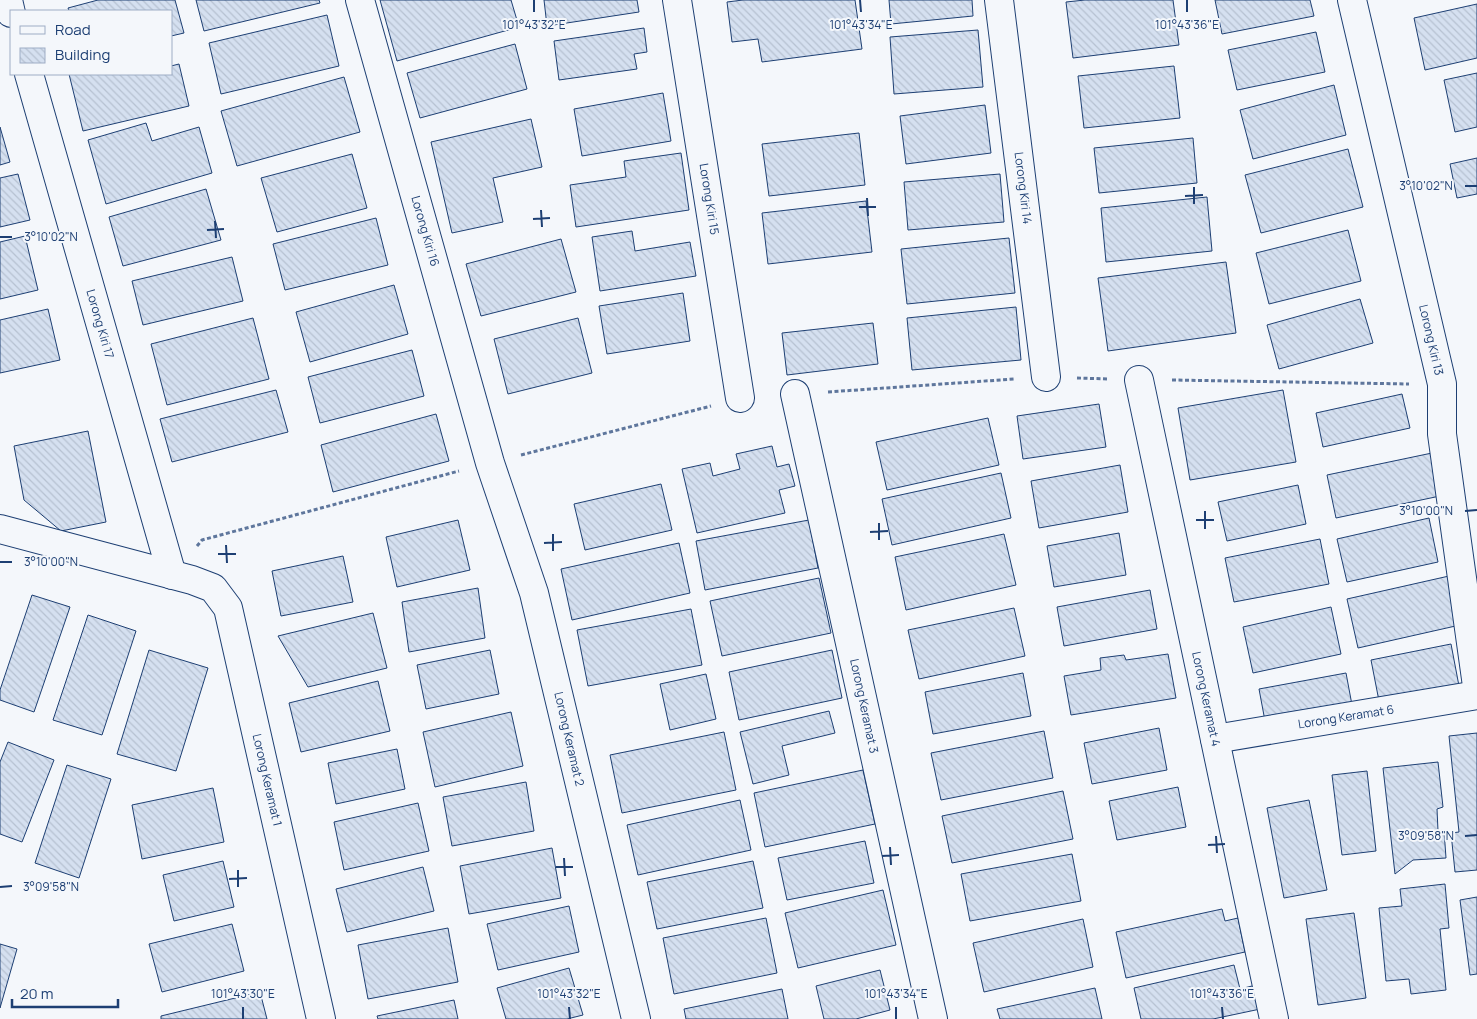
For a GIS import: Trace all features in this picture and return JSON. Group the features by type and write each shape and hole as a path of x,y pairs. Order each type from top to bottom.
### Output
{"street":[{"name":"Lorong Kiri 16","path":"360,0 490,463"},
{"name":"Lorong Kiri 15","path":"677,0 740,398"},
{"name":"Lorong Kiri 14","path":"999,0 1046,377"},
{"name":"Lorong Kiri 13","path":"1352,0 1442,384 1442,434 1477,686"},
{"name":"Lorong Kiri 17","path":"29,75 172,574"},
{"name":"Lorong Keramat 4","path":"1139,380 1274,1019"},
{"name":"Lorong Keramat 3","path":"795,394 933,1019"},
{"name":"Lorong Keramat 2","path":"490,463 534,594 636,1019"},
{"name":"Lorong Keramat 1","path":"0,529 172,574 213,588 228,608 321,1019"},
{"name":"Lorong Keramat 6","path":"1215,739 1477,695"}],"building":[{"path":"98,0 175,0 184,33 172,36 172,10 69,10 68,8"},
{"path":"196,0 319,0 320,3 204,31"},
{"path":"380,0 511,0 519,27 397,61"},
{"path":"544,0 637,0 639,12 547,26"},
{"path":"743,0 855,0 862,49 762,62 758,39 732,42 727,2"},
{"path":"889,0 972,0 973,16 891,24"},
{"path":"1085,0 1173,0 1179,45 1073,58 1066,2"},
{"path":"1215,0 1310,0 1314,16 1222,34"},
{"path":"1477,4 1477,58 1425,70 1414,18"},
{"path":"327,15 339,66 221,94 209,43"},
{"path":"644,28 647,52 634,54 637,69 559,80 554,41"},
{"path":"978,30 983,87 894,94 890,37"},
{"path":"1316,32 1325,72 1237,90 1228,50"},
{"path":"515,44 527,89 420,118 407,73"},
{"path":"179,64 189,106 83,131 69,75 172,75 172,66"},
{"path":"1174,66 1180,118 1084,128 1078,76"},
{"path":"1477,73 1477,127 1455,132 1444,80"},
{"path":"344,77 360,132 237,166 221,111"},
{"path":"1334,85 1346,135 1253,159 1240,110"},
{"path":"663,93 671,141 582,156 574,109"},
{"path":"985,105 991,153 906,164 900,116"},
{"path":"531,119 542,167 493,178 503,222 452,233 431,142"},
{"path":"146,123 152,141 199,127 212,173 106,204 88,140"},
{"path":"0,127 10,162 0,165"},
{"path":"859,133 865,185 769,196 762,144"},
{"path":"1193,138 1197,183 1099,193 1094,148"},
{"path":"1348,149 1363,207 1261,233 1245,175"},
{"path":"681,153 689,210 576,227 570,185 626,177 624,161"},
{"path":"352,154 367,208 277,232 261,178"},
{"path":"1477,158 1477,194 1457,198 1450,164"},
{"path":"18,174 30,220 0,227 0,178"},
{"path":"1000,174 1004,222 908,230 904,182"},
{"path":"206,189 221,240 123,266 109,217"},
{"path":"1207,197 1212,251 1106,262 1101,208"},
{"path":"866,201 872,252 768,264 762,213"},
{"path":"376,218 388,265 285,290 273,244"},
{"path":"1348,230 1361,281 1269,304 1256,253"},
{"path":"632,231 635,251 690,242 696,276 600,291 592,237"},
{"path":"25,236 38,290 0,299 0,242"},
{"path":"1009,238 1015,293 907,304 901,249"},
{"path":"561,239 576,292 481,316 466,264"},
{"path":"232,257 243,301 143,325 132,281"},
{"path":"1226,262 1236,333 1108,351 1098,278"},
{"path":"394,285 408,334 310,362 296,312"},
{"path":"683,293 690,341 607,354 599,306"},
{"path":"1360,299 1373,343 1279,369 1267,325"},
{"path":"1016,307 1021,360 912,370 907,318"},
{"path":"48,309 60,360 0,373 0,320"},
{"path":"253,318 269,379 167,405 151,344"},
{"path":"578,318 592,373 508,394 494,339"},
{"path":"873,323 878,364 787,375 782,333"},
{"path":"412,350 424,396 320,423 308,377"},
{"path":"276,390 288,432 172,462 160,419"},
{"path":"1283,390 1296,462 1190,480 1178,408"},
{"path":"1402,394 1410,428 1323,447 1316,413"},
{"path":"1099,404 1106,447 1023,459 1017,416"},
{"path":"436,414 449,461 333,492 321,445"},
{"path":"988,418 999,465 887,490 876,442"},
{"path":"88,431 106,522 61,531 24,500 14,446"},
{"path":"772,446 777,467 789,464 795,486 779,490 785,513 697,533 682,469 710,463 713,476 740,469 736,454"},
{"path":"1432,453 1440,496 1336,518 1327,475"},
{"path":"1120,465 1128,512 1039,528 1031,481"},
{"path":"1001,473 1011,518 892,545 882,499"},
{"path":"661,484 672,530 585,550 574,504"},
{"path":"1298,485 1306,524 1227,541 1218,502"},
{"path":"1429,518 1438,562 1347,582 1337,539"},
{"path":"458,520 470,570 397,587 386,537"},
{"path":"809,520 818,568 705,590 696,541"},
{"path":"1119,533 1126,575 1054,587 1047,546"},
{"path":"1004,534 1016,585 906,610 895,557"},
{"path":"1320,539 1329,584 1234,602 1225,558"},
{"path":"679,543 690,593 572,620 561,569"},
{"path":"343,556 353,602 281,616 272,571"},
{"path":"1449,576 1460,625 1358,648 1347,599"},
{"path":"819,578 831,633 722,656 710,601"},
{"path":"478,588 485,638 409,652 402,602"},
{"path":"1150,590 1157,629 1064,646 1057,607"},
{"path":"32,595 70,607 34,712 0,700 0,690"},
{"path":"1331,607 1341,654 1253,673 1243,627"},
{"path":"1014,608 1025,656 919,679 908,630"},
{"path":"691,609 702,665 588,686 577,630"},
{"path":"373,613 387,668 308,687 278,636"},
{"path":"88,615 136,631 102,735 53,720"},
{"path":"1451,644 1459,686 1379,701 1371,660"},
{"path":"149,650 208,668 176,771 117,754"},
{"path":"490,650 499,694 426,709 417,665"},
{"path":"832,650 842,698 739,720 729,672"},
{"path":"1168,654 1176,698 1071,715 1064,676 1101,670 1100,658 1124,655 1126,660"},
{"path":"1023,673 1031,716 933,734 925,692"},
{"path":"1346,673 1352,705 1265,721 1259,689"},
{"path":"706,674 716,719 670,730 660,684"},
{"path":"378,681 390,731 301,752 289,703"},
{"path":"829,711 835,733 782,746 789,775 753,784 740,732"},
{"path":"511,712 523,766 435,787 423,732"},
{"path":"1159,728 1167,770 1092,784 1084,743"},
{"path":"1044,731 1053,778 941,800 931,753"},
{"path":"724,732 736,790 622,813 610,755"},
{"path":"1477,733 1477,870 1455,872 1451,833 1459,832 1449,736"},
{"path":"8,742 54,760 22,842 0,834 0,762"},
{"path":"397,749 405,789 336,804 328,763"},
{"path":"1438,762 1443,807 1437,809 1438,831 1444,830 1446,858 1413,860 1395,874 1383,768"},
{"path":"67,765 111,779 79,878 35,863"},
{"path":"863,770 875,824 765,847 754,793"},
{"path":"1367,771 1376,851 1342,855 1332,775"},
{"path":"526,782 534,831 452,846 443,797"},
{"path":"1178,787 1186,827 1117,840 1109,801"},
{"path":"213,788 224,842 142,859 132,805"},
{"path":"1063,791 1073,839 952,863 942,816"},
{"path":"740,800 751,850 638,875 627,825"},
{"path":"1309,800 1327,890 1284,898 1267,808"},
{"path":"418,803 429,851 344,870 334,822"},
{"path":"865,841 874,883 787,900 778,858"},
{"path":"552,848 561,898 469,914 460,866"},
{"path":"1072,854 1081,901 970,921 961,874"},
{"path":"223,861 234,907 174,921 163,875"},
{"path":"753,861 763,908 657,929 647,882"},
{"path":"423,867 434,911 347,932 336,889"},
{"path":"1445,884 1449,928 1440,929 1446,990 1411,994 1409,979 1386,981 1379,908 1402,906 1400,889"},
{"path":"883,890 896,945 798,968 785,913"},
{"path":"1477,897 1477,974 1470,975 1460,900"},
{"path":"569,906 579,952 498,970 487,924"},
{"path":"1222,909 1225,921 1238,918 1245,952 1126,978 1116,932"},
{"path":"1354,913 1366,998 1318,1005 1306,919"},
{"path":"766,918 777,973 674,994 663,938"},
{"path":"1083,919 1093,967 984,992 973,943"},
{"path":"232,924 244,971 162,992 149,944"},
{"path":"448,928 458,982 368,999 358,945"},
{"path":"0,944 17,949 0,1008"},
{"path":"1234,965 1240,989 1260,984 1265,1008 1213,1019 1141,1019 1134,988"},
{"path":"569,968 583,1015 567,1019 506,1019 497,988"},
{"path":"880,970 890,1010 856,1019 824,1019 816,986"},
{"path":"1095,988 1102,1019 1000,1019 997,1009"},
{"path":"782,989 788,1019 686,1019 684,1009"},
{"path":"260,992 267,1019 161,1019 161,1016"},
{"path":"454,1000 458,1019 378,1019 377,1016"}]}
